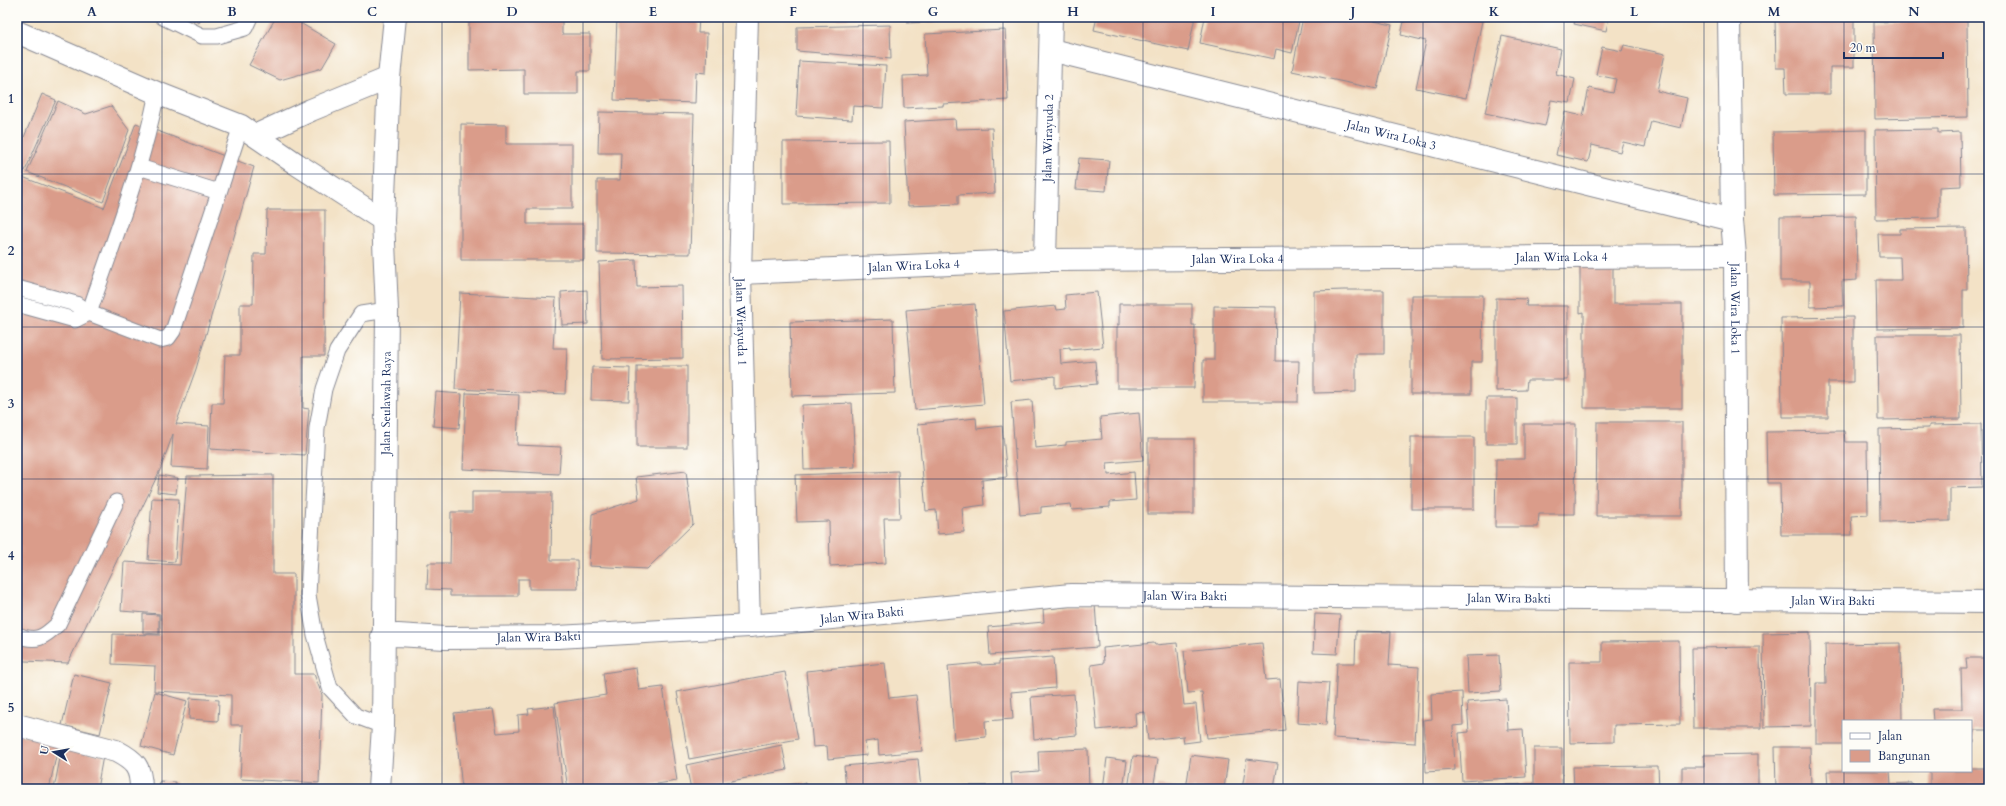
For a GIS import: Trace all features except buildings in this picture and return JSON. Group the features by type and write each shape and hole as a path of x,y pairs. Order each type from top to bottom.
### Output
{"street":[{"name":"Jalan Seulawah Raya","path":"379,789 383,726 382,636 387,310 383,220 389,78 395,17"},
{"name":"Jalan Wirayuda 1","path":"747,17 740,273 749,626"},
{"name":"Jalan Wirayuda 2","path":"1045,260 1051,17"},
{"name":"Jalan Wira Loka 1","path":"1729,17 1732,220 1735,256 1737,601"},
{"path":"17,32 157,93 249,130 295,163 383,220"},
{"name":"Jalan Wira Loka 3","path":"1051,50 1732,220"},
{"path":"249,130 311,110 389,78"},
{"name":"Jalan Wira Loka 4","path":"740,273 1045,260 1735,256"},
{"name":"Jalan Wira Bakti","path":"382,636 398,635 446,638 558,637 749,626 1071,595 1989,602"},
{"path":"17,725 116,750 131,759 138,768 142,779 142,789"}],"lane":[{"path":"163,17 202,36 217,36 245,28 250,17"},
{"path":"17,304 75,320 89,313 139,167 157,93"},
{"path":"17,288 76,304 89,313 160,340 168,338 173,331 220,192 249,130"},
{"path":"139,167 220,192"},
{"path":"383,726 356,716 330,688 314,634 308,595 317,428 324,389 337,350 361,314 387,310"},
{"path":"17,635 24,638 44,638 58,624 116,502"}]}
